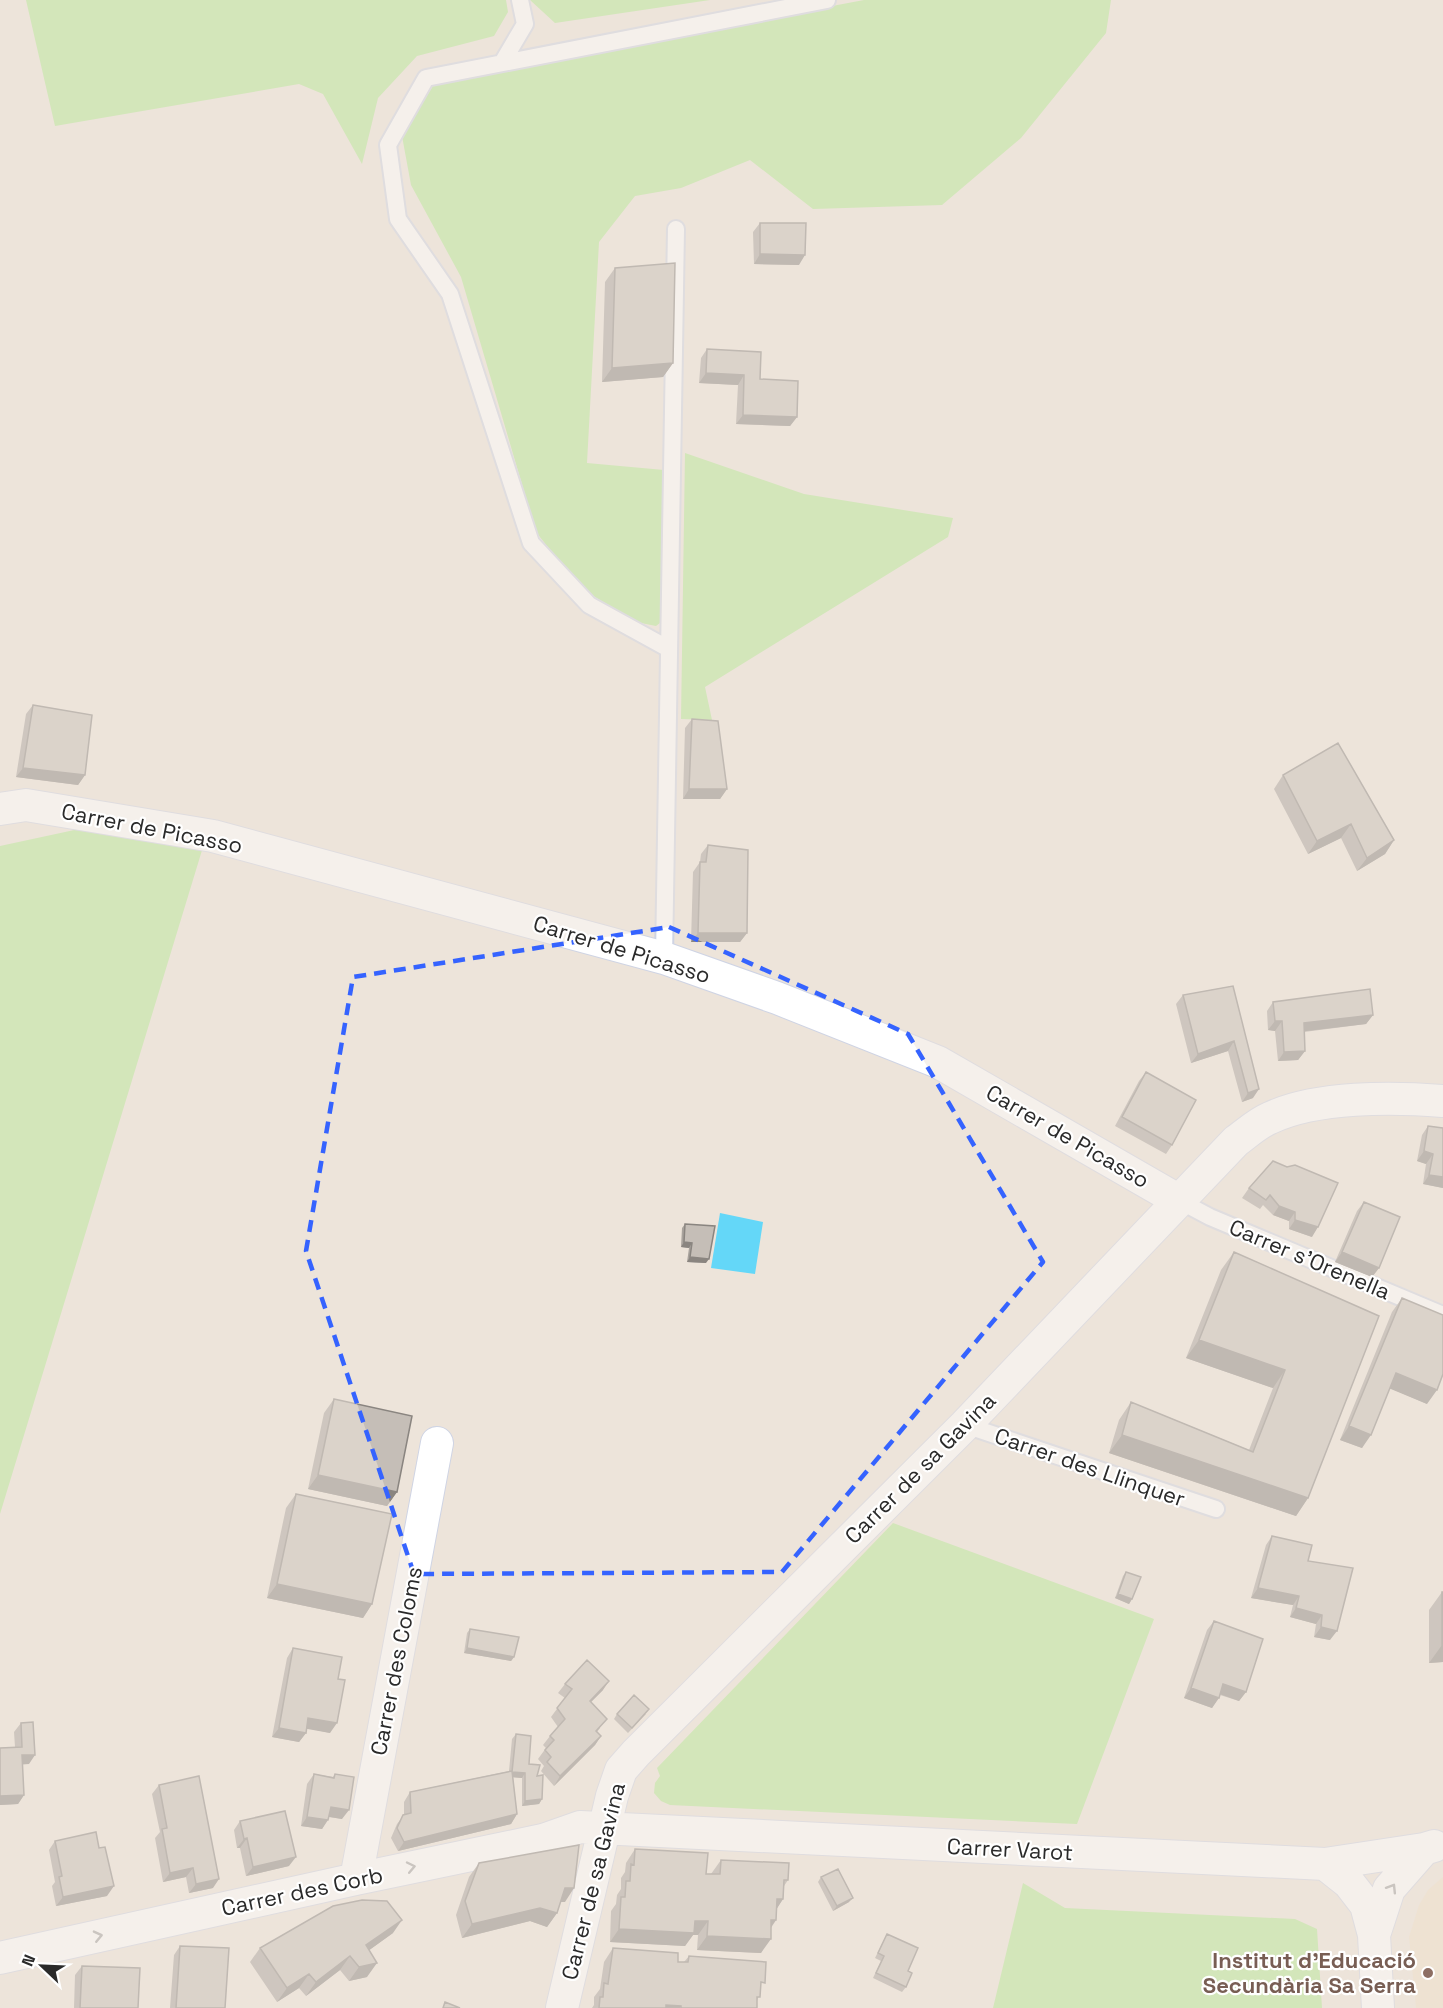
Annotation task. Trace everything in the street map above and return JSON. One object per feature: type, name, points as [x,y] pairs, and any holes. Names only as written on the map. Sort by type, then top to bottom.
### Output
[{"type":"street","name":"Carrer de Picasso","points":[[13,807],[213,836],[664,958],[777,998],[938,1062],[1178,1200]]},
{"type":"street","name":"Carrer de sa Gavina","points":[[562,2008],[612,1796],[621,1770],[636,1753],[965,1425],[1236,1141],[1270,1118],[1301,1107],[1408,1098],[1443,1101]]},
{"type":"street","name":"Carrer des Coloms","points":[[356,1879],[437,1443]]},
{"type":"street","name":"Carrer des Corb","points":[[0,1958],[543,1840],[580,1827],[604,1829]]},
{"type":"street","name":"Carrer Varot","points":[[604,1829],[1325,1864],[1433,1846]]},
{"type":"street","points":[[1374,1935],[1389,1889],[1433,1846]]},
{"type":"street","points":[[1325,1864],[1349,1882],[1366,1905],[1374,1935],[1378,2008]]},
{"type":"lane","points":[[502,63],[525,24],[520,0]]},
{"type":"lane","points":[[669,650],[588,605],[531,543],[450,294],[398,219],[388,145],[426,78],[827,0]]},
{"type":"lane","points":[[664,958],[676,229]]},
{"type":"lane","name":"Carrer s'Orenella","points":[[1178,1200],[1210,1217],[1443,1315]]},
{"type":"lane","name":"Carrer des Llinquer","points":[[965,1425],[1216,1509]]},
{"type":"highlighted area","points":[[669,927],[908,1034],[1043,1262],[782,1572],[414,1574],[306,1251],[353,977]]},
{"type":"shaded area","name":"Institut d'Educació Secundària Sa Serra","points":[[1443,1877],[1443,2008],[1416,2008],[1409,1937],[1419,1905],[1428,1890]]},
{"type":"green space","points":[[26,0],[506,0],[508,12],[494,36],[417,56],[378,98],[362,164],[323,94],[299,84],[55,126]]},
{"type":"green space","points":[[530,0],[710,0],[555,23]]},
{"type":"green space","points":[[864,0],[1111,0],[1106,33],[1021,138],[942,205],[813,209],[750,160],[681,188],[635,196],[599,242],[587,463],[664,470],[665,619],[656,626],[636,622],[580,588],[536,532],[461,277],[411,185],[402,136],[436,81]]},
{"type":"green space","points":[[685,453],[804,494],[953,518],[948,537],[705,687],[712,720],[681,719]]},
{"type":"green space","points":[[79,829],[203,847],[0,1514],[0,846]]},
{"type":"green space","points":[[893,1523],[1154,1619],[1077,1824],[670,1805],[661,1801],[654,1793],[655,1783],[660,1776],[657,1768]]},
{"type":"green space","points":[[1023,1883],[1065,1908],[1295,1919],[1317,1929],[1322,2008],[993,2008]]},
{"type":"water","points":[[720,1213],[763,1222],[755,1274],[711,1268]]},
{"type":"building","points":[[760,223],[806,223],[805,255],[760,254]]},
{"type":"building","points":[[675,263],[673,363],[612,368],[615,268]]},
{"type":"building","points":[[707,349],[761,352],[760,379],[798,381],[797,417],[743,415],[744,375],[706,373]]},
{"type":"building","points":[[33,705],[92,715],[85,775],[23,768]]},
{"type":"building","points":[[692,719],[718,721],[727,789],[689,789]]},
{"type":"building","points":[[1338,743],[1394,840],[1367,858],[1351,824],[1317,841],[1283,775]]},
{"type":"building","points":[[708,845],[748,850],[747,933],[698,933],[700,862],[706,862]]},
{"type":"building","points":[[1233,986],[1259,1089],[1248,1093],[1234,1041],[1198,1054],[1183,995]]},
{"type":"building","points":[[1370,989],[1373,1015],[1304,1023],[1305,1051],[1284,1052],[1282,1021],[1275,1021],[1273,1002]]},
{"type":"building","points":[[1146,1072],[1196,1100],[1172,1145],[1122,1117]]},
{"type":"building","points":[[1428,1126],[1443,1128],[1443,1177],[1429,1175],[1433,1154],[1424,1151]]},
{"type":"building","points":[[1273,1161],[1287,1167],[1295,1165],[1338,1183],[1318,1227],[1295,1220],[1295,1212],[1279,1206],[1270,1195],[1266,1200],[1249,1188]]},
{"type":"building","points":[[1364,1202],[1400,1217],[1379,1268],[1342,1252]]},
{"type":"building","points":[[685,1224],[715,1226],[709,1259],[690,1257],[692,1243],[684,1242]]},
{"type":"building","points":[[1234,1252],[1379,1316],[1308,1498],[1122,1435],[1131,1402],[1253,1452],[1285,1370],[1199,1340]]},
{"type":"building","points":[[1402,1298],[1443,1315],[1443,1374],[1437,1390],[1396,1373],[1371,1435],[1349,1426]]},
{"type":"building","points":[[334,1399],[412,1416],[397,1492],[318,1475]]},
{"type":"building","points":[[296,1494],[392,1514],[372,1604],[277,1584]]},
{"type":"building","points":[[1272,1536],[1312,1545],[1308,1561],[1353,1568],[1337,1631],[1321,1627],[1322,1615],[1296,1608],[1299,1596],[1258,1588]]},
{"type":"building","points":[[1126,1572],[1141,1577],[1132,1599],[1118,1594]]},
{"type":"building","points":[[1443,1592],[1443,1645],[1442,1645]]},
{"type":"building","points":[[1214,1621],[1263,1639],[1246,1692],[1223,1684],[1219,1698],[1191,1688]]},
{"type":"building","points":[[470,1629],[519,1637],[514,1657],[467,1648]]},
{"type":"building","points":[[293,1648],[342,1657],[338,1679],[345,1680],[337,1723],[308,1718],[306,1733],[279,1728]]},
{"type":"building","points":[[587,1660],[609,1681],[590,1701],[607,1719],[596,1731],[601,1736],[560,1776],[547,1762],[551,1757],[545,1750],[554,1740],[550,1736],[565,1719],[557,1708],[572,1689],[565,1684]]},
{"type":"building","points":[[634,1695],[649,1709],[632,1728],[617,1714]]},
{"type":"building","points":[[33,1722],[35,1755],[22,1755],[24,1795],[0,1796],[0,1748],[22,1747],[21,1723]]},
{"type":"building","points":[[516,1734],[531,1736],[529,1764],[540,1765],[537,1776],[543,1775],[542,1799],[525,1801],[525,1773],[512,1772]]},
{"type":"building","points":[[512,1771],[517,1814],[404,1842],[397,1828],[403,1815],[411,1813],[410,1792]]},
{"type":"building","points":[[314,1774],[334,1778],[335,1774],[354,1777],[349,1810],[331,1807],[328,1820],[307,1817]]},
{"type":"building","points":[[199,1776],[219,1879],[196,1884],[193,1868],[170,1873],[162,1829],[167,1828],[159,1785]]},
{"type":"building","points":[[285,1811],[296,1857],[253,1867],[247,1838],[244,1839],[240,1821]]},
{"type":"building","points":[[96,1832],[99,1848],[105,1847],[114,1886],[63,1897],[59,1877],[62,1876],[55,1841]]},
{"type":"building","points":[[579,1845],[574,1888],[565,1888],[557,1913],[540,1908],[472,1924],[465,1901],[479,1863]]},
{"type":"building","points":[[635,1849],[708,1853],[706,1874],[720,1874],[721,1860],[789,1863],[788,1880],[784,1880],[783,1899],[777,1899],[776,1920],[771,1920],[771,1939],[707,1936],[708,1921],[695,1921],[694,1933],[619,1929],[621,1897],[625,1897],[626,1881],[630,1881]]},
{"type":"building","points":[[838,1869],[853,1898],[837,1906],[821,1877]]},
{"type":"building","points":[[362,1900],[387,1901],[402,1920],[366,1945],[377,1963],[359,1967],[350,1956],[316,1982],[309,1974],[287,1988],[260,1948],[333,1906]]},
{"type":"building","points":[[887,1934],[918,1948],[908,1971],[912,1973],[906,1987],[876,1973],[884,1956],[878,1953]]},
{"type":"building","points":[[180,1946],[229,1948],[225,2008],[176,2008]]},
{"type":"building","points":[[613,1948],[678,1953],[678,1962],[688,1962],[689,1956],[766,1962],[765,1983],[761,1982],[757,2008],[681,2008],[681,2006],[666,2005],[666,2008],[599,2008],[604,1983],[608,1984]]},
{"type":"building","points":[[82,1966],[140,1968],[138,2008],[80,2008]]},
{"type":"building","points":[[445,2002],[460,2008],[443,2008]]},
{"type":"place","name":"Institut d'Educació Secundària Sa Serra","points":[[1428,1973]]}]
